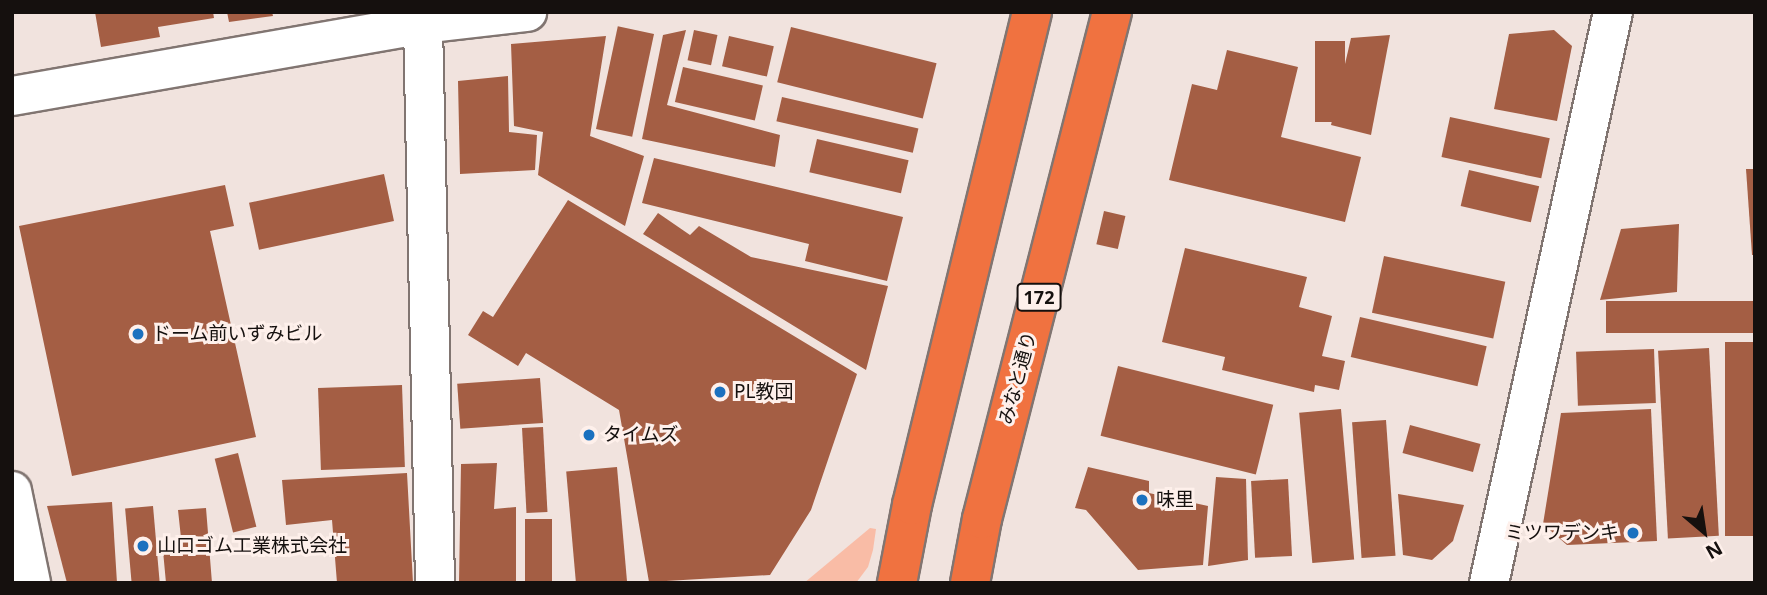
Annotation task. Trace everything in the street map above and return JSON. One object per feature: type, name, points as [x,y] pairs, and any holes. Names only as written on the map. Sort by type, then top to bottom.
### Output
[{"type":"highway","points":[[897,583],[915,491],[1032,12]]},
{"type":"highway","name":"みなと通り","points":[[970,583],[982,519],[1112,12]]},
{"type":"street","points":[[12,96],[425,18],[527,12]]},
{"type":"street","points":[[1489,583],[1613,12]]},
{"type":"street","points":[[425,18],[435,583]]},
{"type":"street","points":[[12,491],[31,583]]},
{"type":"shaded area","points":[[870,528],[876,529],[873,550],[868,567],[856,583],[804,583]]},
{"type":"building","points":[[95,12],[213,12],[214,18],[158,27],[160,37],[101,47]]},
{"type":"building","points":[[227,12],[272,12],[273,16],[229,22]]},
{"type":"building","points":[[618,26],[654,34],[632,137],[596,129]]},
{"type":"building","points":[[791,27],[937,63],[923,119],[777,82]]},
{"type":"building","points":[[686,30],[667,105],[780,135],[775,167],[642,139],[663,35]]},
{"type":"building","points":[[694,30],[717,35],[711,65],[688,60]]},
{"type":"building","points":[[1554,30],[1572,46],[1557,121],[1494,109],[1509,34]]},
{"type":"building","points":[[1390,35],[1371,135],[1331,125],[1351,38]]},
{"type":"building","points":[[606,36],[590,136],[644,156],[625,226],[538,175],[543,132],[514,126],[511,44]]},
{"type":"building","points":[[729,36],[774,46],[767,77],[722,66]]},
{"type":"building","points":[[1315,41],[1345,41],[1345,122],[1315,122]]},
{"type":"building","points":[[1227,50],[1298,67],[1281,137],[1361,157],[1345,222],[1169,180],[1192,84],[1217,90]]},
{"type":"building","points":[[683,67],[763,85],[755,121],[675,102]]},
{"type":"building","points":[[508,76],[509,132],[537,135],[535,170],[460,174],[458,81]]},
{"type":"building","points":[[782,97],[918,128],[913,153],[776,121]]},
{"type":"building","points":[[1450,117],[1550,138],[1541,178],[1441,157]]},
{"type":"building","points":[[817,139],[909,160],[901,193],[809,172]]},
{"type":"building","points":[[654,158],[903,217],[887,281],[805,261],[809,244],[642,203]]},
{"type":"building","points":[[1746,169],[1755,169],[1755,255],[1752,255]]},
{"type":"building","points":[[1469,170],[1539,186],[1531,222],[1461,206]]},
{"type":"building","points":[[384,174],[394,221],[259,250],[249,203]]},
{"type":"building","name":"ドーム前いずみビル","points":[[225,185],[234,226],[210,231],[256,437],[72,476],[19,226]]},
{"type":"building","name":"PL教団","points":[[568,200],[857,374],[811,510],[770,575],[649,582],[619,410],[526,353],[518,366],[468,335],[483,311],[493,317]]},
{"type":"building","points":[[1104,211],[1125,216],[1118,249],[1096,244]]},
{"type":"building","points":[[658,213],[690,235],[699,226],[751,257],[888,286],[866,370],[643,234]]},
{"type":"building","points":[[1679,224],[1677,292],[1600,300],[1621,229]]},
{"type":"building","points":[[1185,248],[1307,277],[1299,307],[1332,316],[1322,356],[1345,361],[1339,390],[1315,385],[1314,392],[1222,370],[1225,357],[1162,342]]},
{"type":"building","points":[[1384,256],[1505,282],[1493,339],[1372,313]]},
{"type":"building","points":[[1606,301],[1755,301],[1755,333],[1606,333]]},
{"type":"building","points":[[1360,317],[1487,346],[1477,386],[1351,357]]},
{"type":"building","points":[[1725,342],[1755,342],[1755,536],[1725,536]]},
{"type":"building","points":[[1709,348],[1719,536],[1668,538],[1658,351]]},
{"type":"building","points":[[1654,349],[1656,403],[1578,406],[1576,352]]},
{"type":"building","points":[[1118,366],[1273,405],[1256,475],[1101,436]]},
{"type":"building","points":[[540,378],[543,423],[460,429],[457,384]]},
{"type":"building","points":[[402,385],[405,467],[321,470],[318,388]]},
{"type":"building","points":[[1341,409],[1354,559],[1312,563],[1299,413]]},
{"type":"building","points":[[1651,409],[1657,541],[1567,545],[1543,524],[1561,413]]},
{"type":"building","points":[[1386,420],[1395,556],[1362,558],[1352,422]]},
{"type":"building","points":[[1410,425],[1481,444],[1473,472],[1402,453]]},
{"type":"building","points":[[543,427],[547,512],[526,513],[522,428]]},
{"type":"building","points":[[238,453],[256,527],[233,533],[215,459]]},
{"type":"building","points":[[497,463],[494,509],[516,507],[516,583],[459,583],[461,464]]},
{"type":"building","points":[[617,467],[627,583],[576,583],[566,471]]},
{"type":"building","points":[[1088,467],[1149,481],[1149,493],[1208,506],[1203,565],[1138,570],[1086,510],[1075,508]]},
{"type":"building","points":[[407,473],[413,583],[337,583],[332,520],[286,525],[282,480]]},
{"type":"building","points":[[1216,477],[1246,479],[1248,560],[1208,566]]},
{"type":"building","points":[[1288,479],[1292,556],[1255,558],[1251,481]]},
{"type":"building","points":[[1398,494],[1464,505],[1453,541],[1432,560],[1403,555]]},
{"type":"building","points":[[112,502],[117,583],[67,583],[47,506]]},
{"type":"building","name":"山口ゴム工業株式会社","points":[[153,506],[160,583],[132,583],[125,508]]},
{"type":"building","points":[[206,508],[212,583],[166,583],[162,540],[181,538],[178,510]]},
{"type":"building","points":[[525,519],[552,519],[552,583],[525,583]]},
{"type":"place","name":"ドーム前いずみビル","points":[[138,334]]},
{"type":"place","name":"PL教団","points":[[720,392]]},
{"type":"place","name":"タイムズ","points":[[589,435]]},
{"type":"place","name":"味里","points":[[1142,500]]},
{"type":"place","name":"ミツワデンキ","points":[[1633,533]]},
{"type":"place","name":"山口ゴム工業株式会社","points":[[143,546]]}]
